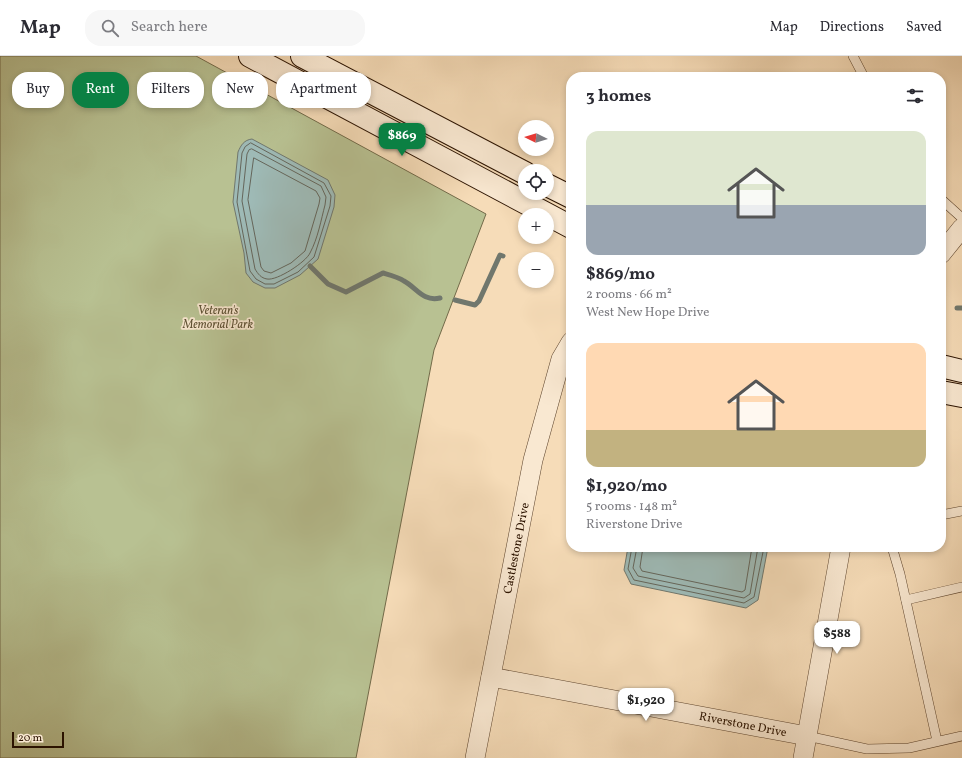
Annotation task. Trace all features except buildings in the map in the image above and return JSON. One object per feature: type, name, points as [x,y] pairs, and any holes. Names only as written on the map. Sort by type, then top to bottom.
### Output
[{"type":"main road","points":[[250,56],[566,224]]},
{"type":"main road","points":[[302,56],[518,169]]},
{"type":"main road","points":[[554,188],[566,194]]},
{"type":"main road","points":[[946,367],[962,371]]},
{"type":"main road","points":[[946,393],[962,396]]},
{"type":"street","points":[[946,248],[962,228]]},
{"type":"street","name":"Castlestone Drive","points":[[475,758],[534,460],[561,359],[566,350]]},
{"type":"street","points":[[803,758],[839,552]]},
{"type":"street","name":"Riverstone Drive","points":[[491,676],[807,736]]},
{"type":"lane","points":[[853,56],[861,72]]},
{"type":"lane","points":[[946,204],[962,218]]},
{"type":"lane","points":[[946,514],[962,511]]},
{"type":"lane","points":[[893,552],[906,600],[937,741]]},
{"type":"lane","points":[[906,600],[962,587]]},
{"type":"lane","points":[[807,736],[867,749],[909,748],[962,736]]},
{"type":"green space","name":"Veteran's Memorial Park","points":[[0,56],[196,56],[225,72],[212,72],[212,108],[268,108],[268,95],[276,100],[276,108],[291,108],[486,214],[434,350],[356,758],[0,758]]},
{"type":"water","points":[[252,139],[328,180],[335,195],[334,207],[318,259],[300,275],[275,288],[265,288],[253,282],[246,273],[244,253],[233,202],[238,152],[243,143]]},
{"type":"water","points":[[627,552],[767,552],[758,600],[746,608],[631,584],[624,570]]},
{"type":"waterway","points":[[455,300],[475,305],[479,301],[500,255],[503,256]]},
{"type":"waterway","points":[[310,266],[328,284],[346,292],[383,273],[402,280],[420,294],[429,298],[440,298]]},
{"type":"waterway","points":[[957,308],[962,308]]}]
